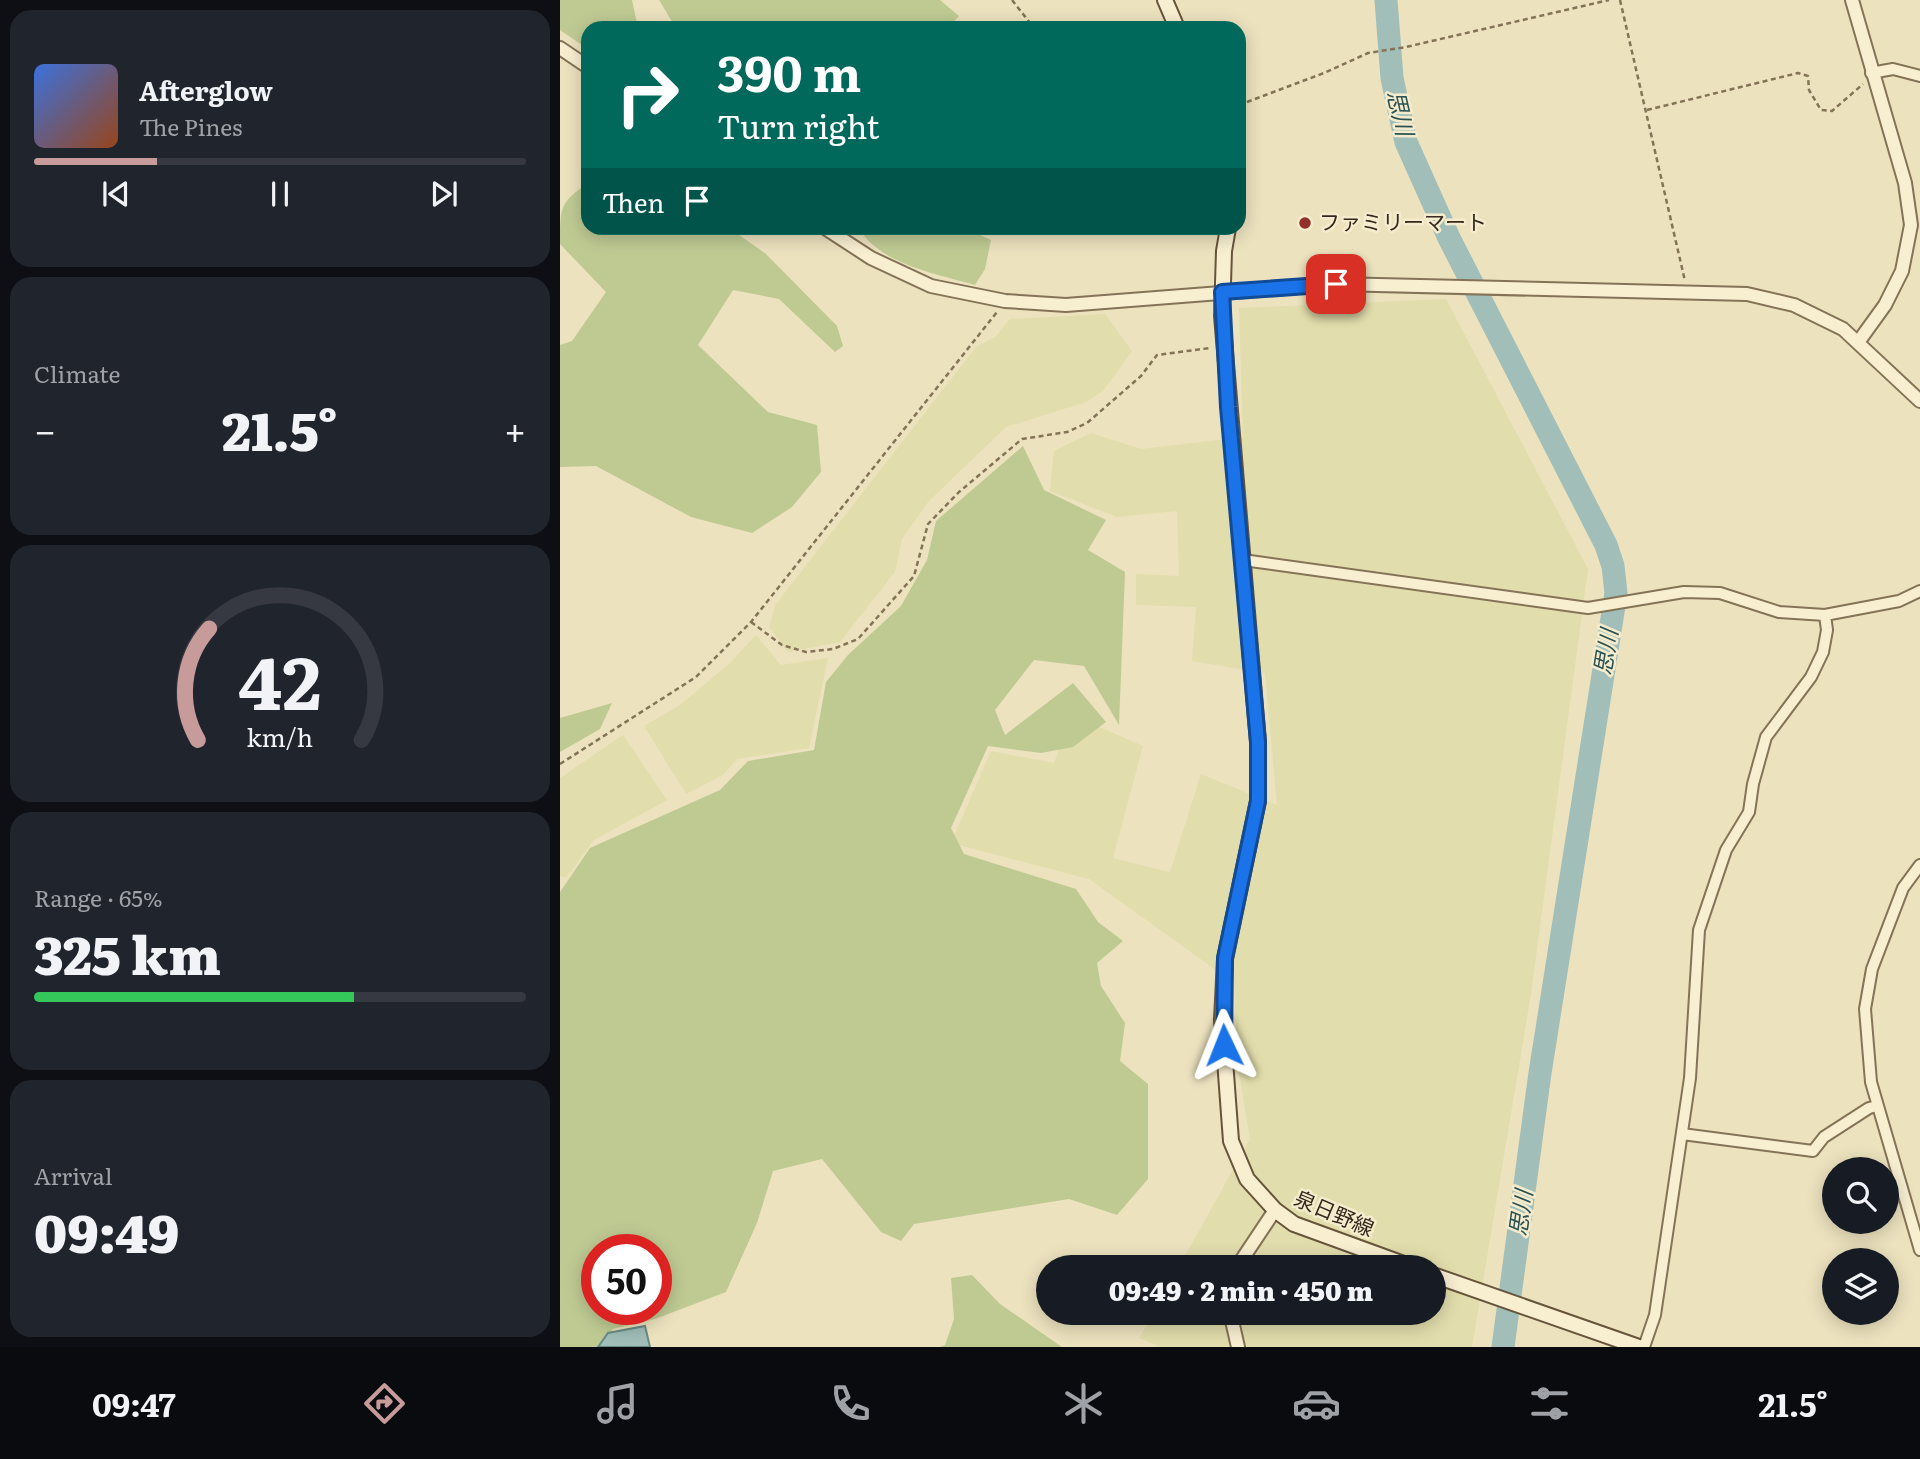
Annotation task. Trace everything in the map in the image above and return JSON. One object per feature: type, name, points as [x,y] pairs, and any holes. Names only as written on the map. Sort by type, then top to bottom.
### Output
[{"type":"main road","points":[[1165,0],[1174,21]]},
{"type":"main road","name":"泉日野線","points":[[1227,235],[1222,292],[1225,346],[1258,742],[1258,801],[1225,958],[1222,1020],[1231,1141],[1247,1179],[1275,1210],[1294,1224],[1379,1255]]},
{"type":"main road","points":[[1446,1280],[1642,1347]]},
{"type":"street","points":[[1852,0],[1905,183],[1911,225],[1902,271],[1885,305],[1859,341]]},
{"type":"street","points":[[560,48],[581,62]]},
{"type":"street","points":[[1871,73],[1894,69],[1920,76]]},
{"type":"street","points":[[836,235],[871,258],[931,286],[1005,301],[1066,304],[1336,284],[1747,294],[1794,305],[1823,317],[1859,341],[1920,401]]},
{"type":"street","points":[[1243,559],[1600,608],[1684,592],[1720,593],[1779,612],[1825,615],[1899,601],[1920,591]]},
{"type":"street","points":[[1642,1347],[1656,1315],[1682,1134],[1695,1035],[1699,930],[1726,850],[1749,812],[1753,784],[1766,737],[1811,677],[1823,652],[1827,631],[1825,615]]},
{"type":"street","points":[[1920,864],[1903,888],[1869,982],[1865,1009],[1871,1082],[1920,1250]]},
{"type":"street","points":[[1682,1134],[1813,1151],[1824,1137],[1869,1108],[1877,1106]]},
{"type":"street","points":[[1245,1255],[1275,1210]]},
{"type":"street","points":[[1233,1325],[1238,1347]]},
{"type":"path","points":[[1012,0],[1028,21]]},
{"type":"path","points":[[1246,102],[1324,74],[1368,52],[1406,47],[1609,0]]},
{"type":"path","points":[[1620,0],[1687,291]]},
{"type":"path","points":[[1646,111],[1798,73],[1808,76],[1808,90],[1821,110],[1832,111],[1860,88],[1871,73]]},
{"type":"path","points":[[560,764],[696,677],[751,622],[1005,301]]},
{"type":"path","points":[[751,622],[782,645],[806,652],[833,649],[859,639],[914,576],[928,524],[959,492],[1022,439],[1067,432],[1087,423],[1141,376],[1157,355],[1225,346]]},
{"type":"shaded area","points":[[1446,299],[1588,569],[1531,994],[1472,1347],[1161,1347],[1139,1338],[1147,1325],[1446,1325],[1446,1255],[1186,1255],[1250,1139],[1238,1067],[1234,983],[1089,879],[951,843],[991,751],[1054,763],[1072,715],[1143,746],[1113,858],[1170,872],[1201,774],[1277,805],[1265,673],[1192,661],[1196,607],[1136,605],[1136,574],[1179,576],[1177,511],[1117,517],[1050,491],[1054,451],[1091,433],[1141,449],[1243,437],[1239,308]]},
{"type":"shaded area","points":[[1105,314],[1132,351],[1103,391],[1086,402],[1006,427],[928,502],[902,539],[895,572],[840,642],[788,652],[769,627],[776,604],[976,347],[995,337],[1010,319]]},
{"type":"shaded area","points":[[756,635],[781,665],[828,658],[809,748],[737,759],[723,775],[686,794],[644,726],[680,705],[730,663]]},
{"type":"shaded area","points":[[623,735],[667,800],[594,840],[566,878],[560,876],[560,778]]},
{"type":"green space","points":[[560,0],[632,0],[636,21],[581,21],[581,44],[560,30]]},
{"type":"green space","points":[[659,0],[940,0],[959,16],[954,21],[672,21]]},
{"type":"green space","points":[[581,189],[581,235],[739,235],[766,254],[837,326],[843,346],[835,352],[779,299],[733,290],[698,345],[768,412],[817,425],[821,472],[792,507],[752,533],[691,517],[596,466],[560,467],[560,345],[572,341],[606,292],[560,244],[561,213],[572,196]]},
{"type":"green space","points":[[864,235],[980,235],[991,240],[985,269],[975,285],[910,266],[880,251]]},
{"type":"green space","points":[[1023,446],[1044,490],[1106,520],[1088,550],[1125,572],[1119,725],[1084,666],[1034,660],[995,710],[1005,735],[1073,683],[1106,722],[1073,747],[1041,753],[988,746],[951,828],[964,854],[1076,889],[1098,922],[1123,941],[1097,963],[1101,986],[1125,1023],[1120,1061],[1148,1084],[1148,1179],[1117,1215],[1069,1199],[914,1224],[901,1241],[881,1232],[822,1159],[773,1171],[757,1223],[726,1292],[672,1313],[672,1234],[581,1234],[581,1325],[630,1325],[613,1329],[604,1347],[560,1347],[560,892],[590,848],[720,790],[748,761],[814,750],[826,682],[848,655],[901,606],[927,560],[936,521]]},
{"type":"green space","points":[[612,703],[600,729],[560,752],[560,718]]},
{"type":"green space","points":[[972,1275],[1000,1304],[1062,1347],[940,1347],[945,1345],[954,1319],[951,1278]]},
{"type":"water","points":[[645,1326],[650,1347],[598,1347],[608,1333]]},
{"type":"waterway","name":"思川","points":[[1386,0],[1392,78],[1406,142],[1449,238],[1606,545],[1613,566],[1616,593],[1540,1073],[1503,1347]]},
{"type":"place","name":"ファミリーマート","points":[[1305,223]]},
{"type":"route","points":[[1224,1045],[1222,1020],[1225,958],[1258,801],[1258,742],[1228,407],[1222,292],[1336,284]]}]
